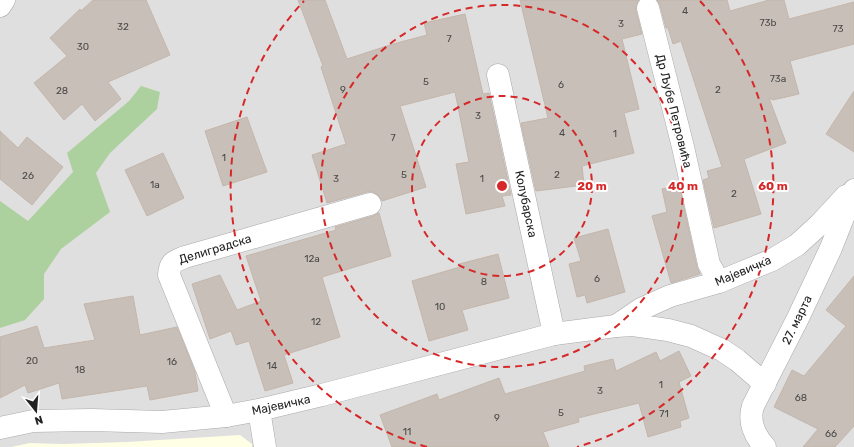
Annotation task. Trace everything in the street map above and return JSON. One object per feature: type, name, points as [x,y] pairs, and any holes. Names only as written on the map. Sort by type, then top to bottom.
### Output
[{"type":"street","points":[[0,6],[4,0]]},
{"type":"street","name":"Др Љубе Петровића","points":[[648,8],[683,148],[709,264],[719,282]]},
{"type":"street","name":"Колубарска","points":[[498,75],[554,334]]},
{"type":"street","name":"Мајевичка","points":[[616,326],[641,309],[670,296],[719,282],[772,260],[796,245],[820,224],[854,189]]},
{"type":"street","name":"27. марта","points":[[765,447],[756,438],[751,423],[750,413],[798,318],[831,248],[854,189]]},
{"type":"street","name":"Делиградска","points":[[226,416],[169,275],[169,267],[172,263],[192,255],[370,204]]},
{"type":"street","name":"Мајевичка","points":[[0,428],[33,421],[92,420],[162,422],[226,416],[322,396],[554,334],[633,325],[668,330],[691,336],[722,350],[737,360],[765,384]]},
{"type":"street","points":[[259,410],[265,447]]},
{"type":"shaded area","points":[[0,0],[854,0],[854,447],[0,447]]},
{"type":"shaded area","points":[[240,435],[252,444],[252,447],[11,447],[30,443],[62,444],[127,442]]},
{"type":"green space","points":[[141,86],[160,92],[157,109],[110,153],[96,173],[110,212],[61,249],[44,274],[44,299],[25,320],[0,328],[0,201],[28,221],[73,172],[67,153],[129,101]]},
{"type":"building","points":[[93,0],[146,0],[170,55],[108,82],[121,99],[95,121],[82,104],[64,120],[34,83],[67,56],[50,38],[80,9],[81,11]]},
{"type":"building","points":[[298,0],[325,0],[347,59],[427,35],[424,23],[465,14],[483,94],[489,93],[511,195],[502,196],[505,206],[466,214],[456,164],[469,162],[455,92],[400,106],[426,187],[382,201],[378,195],[373,192],[367,192],[327,203],[312,155],[346,144],[321,67],[323,66]]},
{"type":"building","points":[[520,0],[639,0],[636,5],[636,11],[642,34],[622,39],[639,109],[624,113],[634,153],[582,166],[584,185],[536,191],[521,123],[548,118]]},
{"type":"building","points":[[657,0],[727,0],[730,11],[769,0],[784,0],[789,19],[854,2],[854,44],[790,61],[799,94],[773,100],[769,98],[786,143],[744,159],[761,214],[714,228],[703,180],[709,178],[707,171],[722,167],[681,41],[673,44]]},
{"type":"building","points":[[854,91],[854,152],[826,134]]},
{"type":"building","points":[[247,117],[267,172],[223,186],[205,131]]},
{"type":"building","points":[[0,131],[18,148],[27,137],[63,167],[32,205],[0,179]]},
{"type":"building","points":[[163,153],[184,198],[147,216],[125,170]]},
{"type":"building","points":[[679,185],[697,267],[700,274],[671,283],[652,216],[667,212],[662,189]]},
{"type":"building","points":[[379,213],[391,256],[322,277],[340,337],[284,355],[293,383],[265,391],[249,341],[236,345],[231,331],[210,339],[192,284],[220,275],[237,310],[261,301],[246,256],[336,230],[335,227]]},
{"type":"building","points":[[608,229],[625,292],[587,303],[585,295],[577,297],[569,264],[581,261],[574,238]]},
{"type":"building","points":[[498,254],[509,298],[462,310],[468,330],[429,341],[412,281],[460,267],[459,264]]},
{"type":"building","points":[[854,276],[854,426],[835,447],[803,447],[818,429],[774,407],[792,370],[804,376],[846,326],[826,310]]},
{"type":"building","points":[[133,296],[140,335],[177,327],[195,372],[198,391],[150,400],[147,386],[62,399],[59,383],[28,393],[25,385],[0,398],[0,337],[37,326],[44,348],[95,340],[84,304]]},
{"type":"building","points":[[679,351],[691,376],[679,382],[689,418],[680,421],[681,427],[648,437],[639,403],[578,418],[579,422],[543,432],[549,447],[392,447],[380,415],[437,394],[439,400],[499,378],[505,394],[585,371],[584,366],[613,359],[616,371],[656,352],[660,361]]}]
